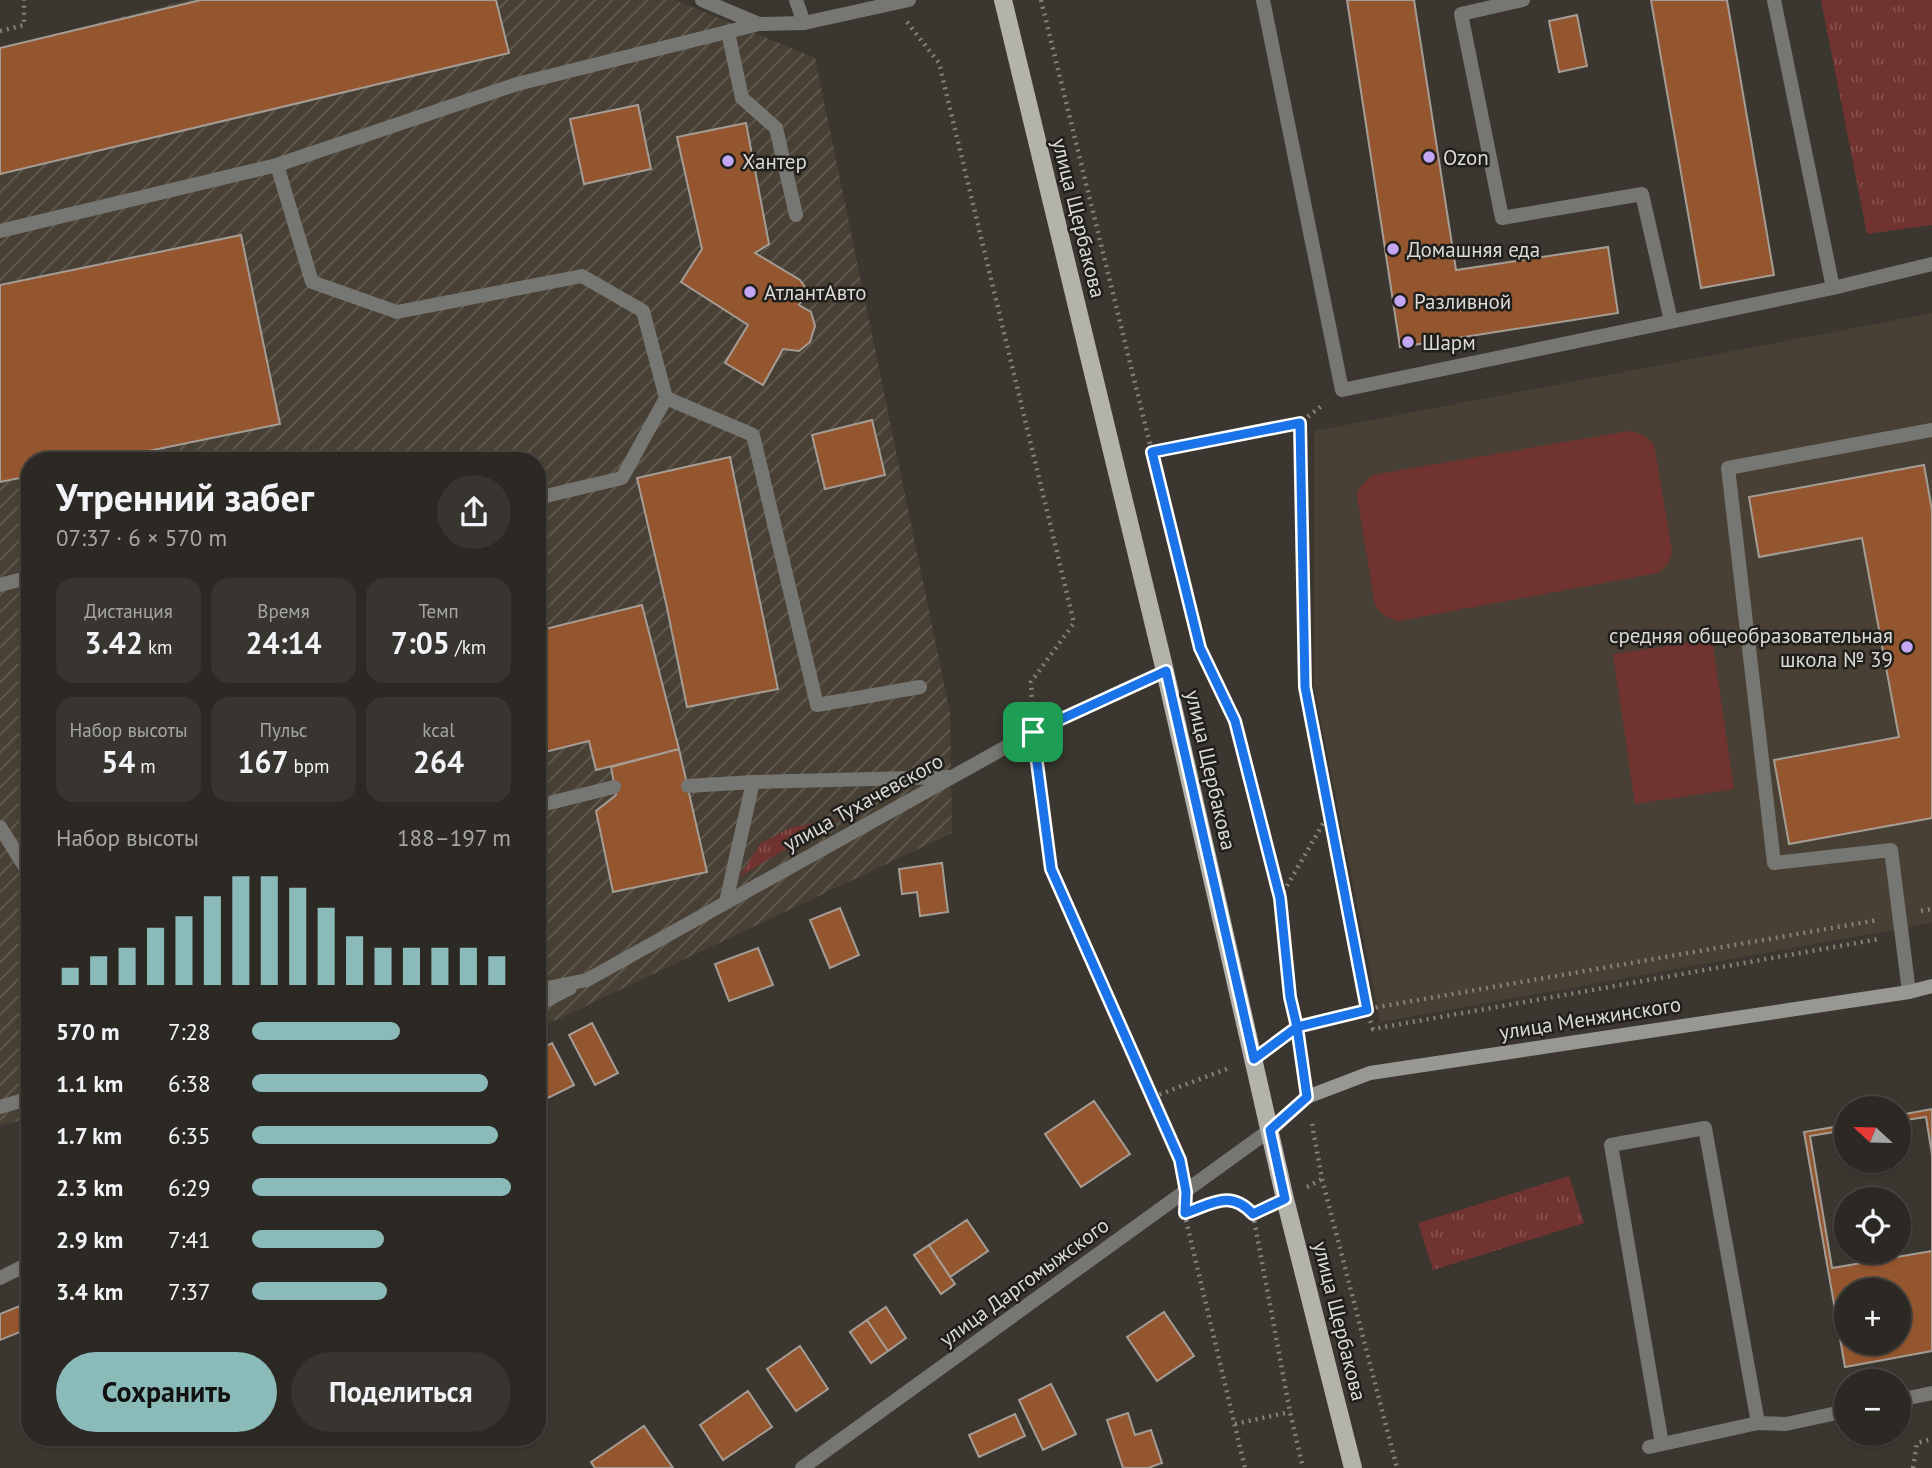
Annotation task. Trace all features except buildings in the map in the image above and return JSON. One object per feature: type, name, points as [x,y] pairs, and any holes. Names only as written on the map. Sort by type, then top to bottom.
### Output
[{"type":"main road","name":"улица Щербакова","points":[[1003,0],[1166,671],[1285,1199],[1353,1468]]},
{"type":"street","points":[[702,0],[759,24]]},
{"type":"street","points":[[796,0],[804,23]]},
{"type":"street","points":[[0,231],[277,165],[517,84],[759,24],[804,23],[909,0]]},
{"type":"street","points":[[1263,0],[1342,390],[1833,288],[1932,264]]},
{"type":"street","points":[[1523,0],[1461,14],[1502,218],[1642,194],[1671,321]]},
{"type":"street","points":[[1774,0],[1833,288]]},
{"type":"street","points":[[728,32],[742,98],[776,128],[796,215]]},
{"type":"street","points":[[277,165],[312,282],[397,312],[582,276],[643,311],[666,398],[622,478],[546,496]]},
{"type":"street","points":[[666,398],[753,435],[817,705],[920,687]]},
{"type":"street","points":[[1909,992],[1891,850],[1774,863],[1728,468],[1932,430]]},
{"type":"street","points":[[0,585],[21,579]]},
{"type":"street","name":"улица Тухачевского","points":[[546,1000],[1033,732],[1166,671]]},
{"type":"street","points":[[688,786],[950,778]]},
{"type":"street","points":[[726,902],[753,782]]},
{"type":"street","points":[[546,804],[614,787]]},
{"type":"street","points":[[0,827],[21,861]]},
{"type":"street","name":"улица Тухачевского","points":[[546,988],[587,980]]},
{"type":"street","name":"улица Менжинского","points":[[1270,1130],[1307,1097],[1370,1073],[1909,992],[1932,986]]},
{"type":"street","points":[[0,1107],[21,1101]]},
{"type":"street","points":[[1758,1423],[1706,1128],[1611,1145],[1655,1445],[1758,1423],[1786,1424],[1834,1414]]},
{"type":"street","name":"улица Даргомыжского","points":[[802,1468],[1270,1130]]},
{"type":"street","points":[[0,1278],[21,1268]]},
{"type":"street","points":[[1911,1397],[1932,1393]]},
{"type":"path","points":[[0,31],[24,25],[24,0]]},
{"type":"path","points":[[1041,0],[1200,648],[1235,721],[1280,898],[1290,997],[1322,1179],[1397,1468]]},
{"type":"path","points":[[893,5],[939,62],[1073,623],[1031,682],[1033,732],[1051,869],[1180,1160],[1186,1192],[1185,1213],[1245,1468]]},
{"type":"path","points":[[1152,452],[1300,423],[1342,390]]},
{"type":"path","points":[[1300,423],[1305,687],[1328,814],[1373,1029],[1902,935]]},
{"type":"path","points":[[1280,898],[1328,814]]},
{"type":"path","points":[[1152,1097],[1254,1059],[1297,1027],[1367,1010],[1932,909]]},
{"type":"path","points":[[1253,1214],[1322,1179]]},
{"type":"path","points":[[1210,1204],[1232,1199],[1243,1203],[1253,1214],[1303,1468]]},
{"type":"path","points":[[1235,1423],[1290,1412]]},
{"type":"path","points":[[1913,1468],[1917,1443],[1932,1439]]},
{"type":"shaded area","points":[[186,0],[675,0],[815,58],[950,713],[952,833],[556,1020],[546,1022],[546,452],[21,452],[21,1121],[0,1125],[0,48]]},
{"type":"shaded area","points":[[1932,313],[1932,923],[1380,1022],[1314,686],[1314,431]]},
{"type":"green space","points":[[1821,0],[1932,0],[1932,225],[1867,234]]},
{"type":"green space","points":[[1630,431],[1646,437],[1654,445],[1672,550],[1668,563],[1658,573],[1398,621],[1385,615],[1375,605],[1357,496],[1359,488],[1372,475]]},
{"type":"green space","points":[[1712,639],[1734,789],[1635,804],[1613,654]]},
{"type":"green space","points":[[837,818],[739,877],[761,843],[790,828]]},
{"type":"green space","points":[[1569,1176],[1584,1223],[1433,1270],[1418,1223]]},
{"type":"place","name":"Ozon","points":[[1429,157]]},
{"type":"place","name":"Хантер","points":[[728,161]]},
{"type":"place","name":"Домашняя еда","points":[[1393,249]]},
{"type":"place","name":"АтлантАвто","points":[[750,292]]},
{"type":"place","name":"Разливной","points":[[1400,301]]},
{"type":"place","name":"Шарм","points":[[1408,342]]},
{"type":"place","name":"средняя общеобразовательная школа № 39","points":[[1907,647]]},
{"type":"route","points":[[1033,732],[1051,869],[1180,1160],[1186,1192],[1185,1213],[1232,1199],[1243,1203],[1253,1214],[1285,1199],[1270,1130],[1307,1097],[1297,1027],[1367,1010],[1305,687],[1300,423],[1152,452],[1200,648],[1235,721],[1280,898],[1290,997],[1297,1027],[1254,1059],[1166,671],[1033,732]]}]
